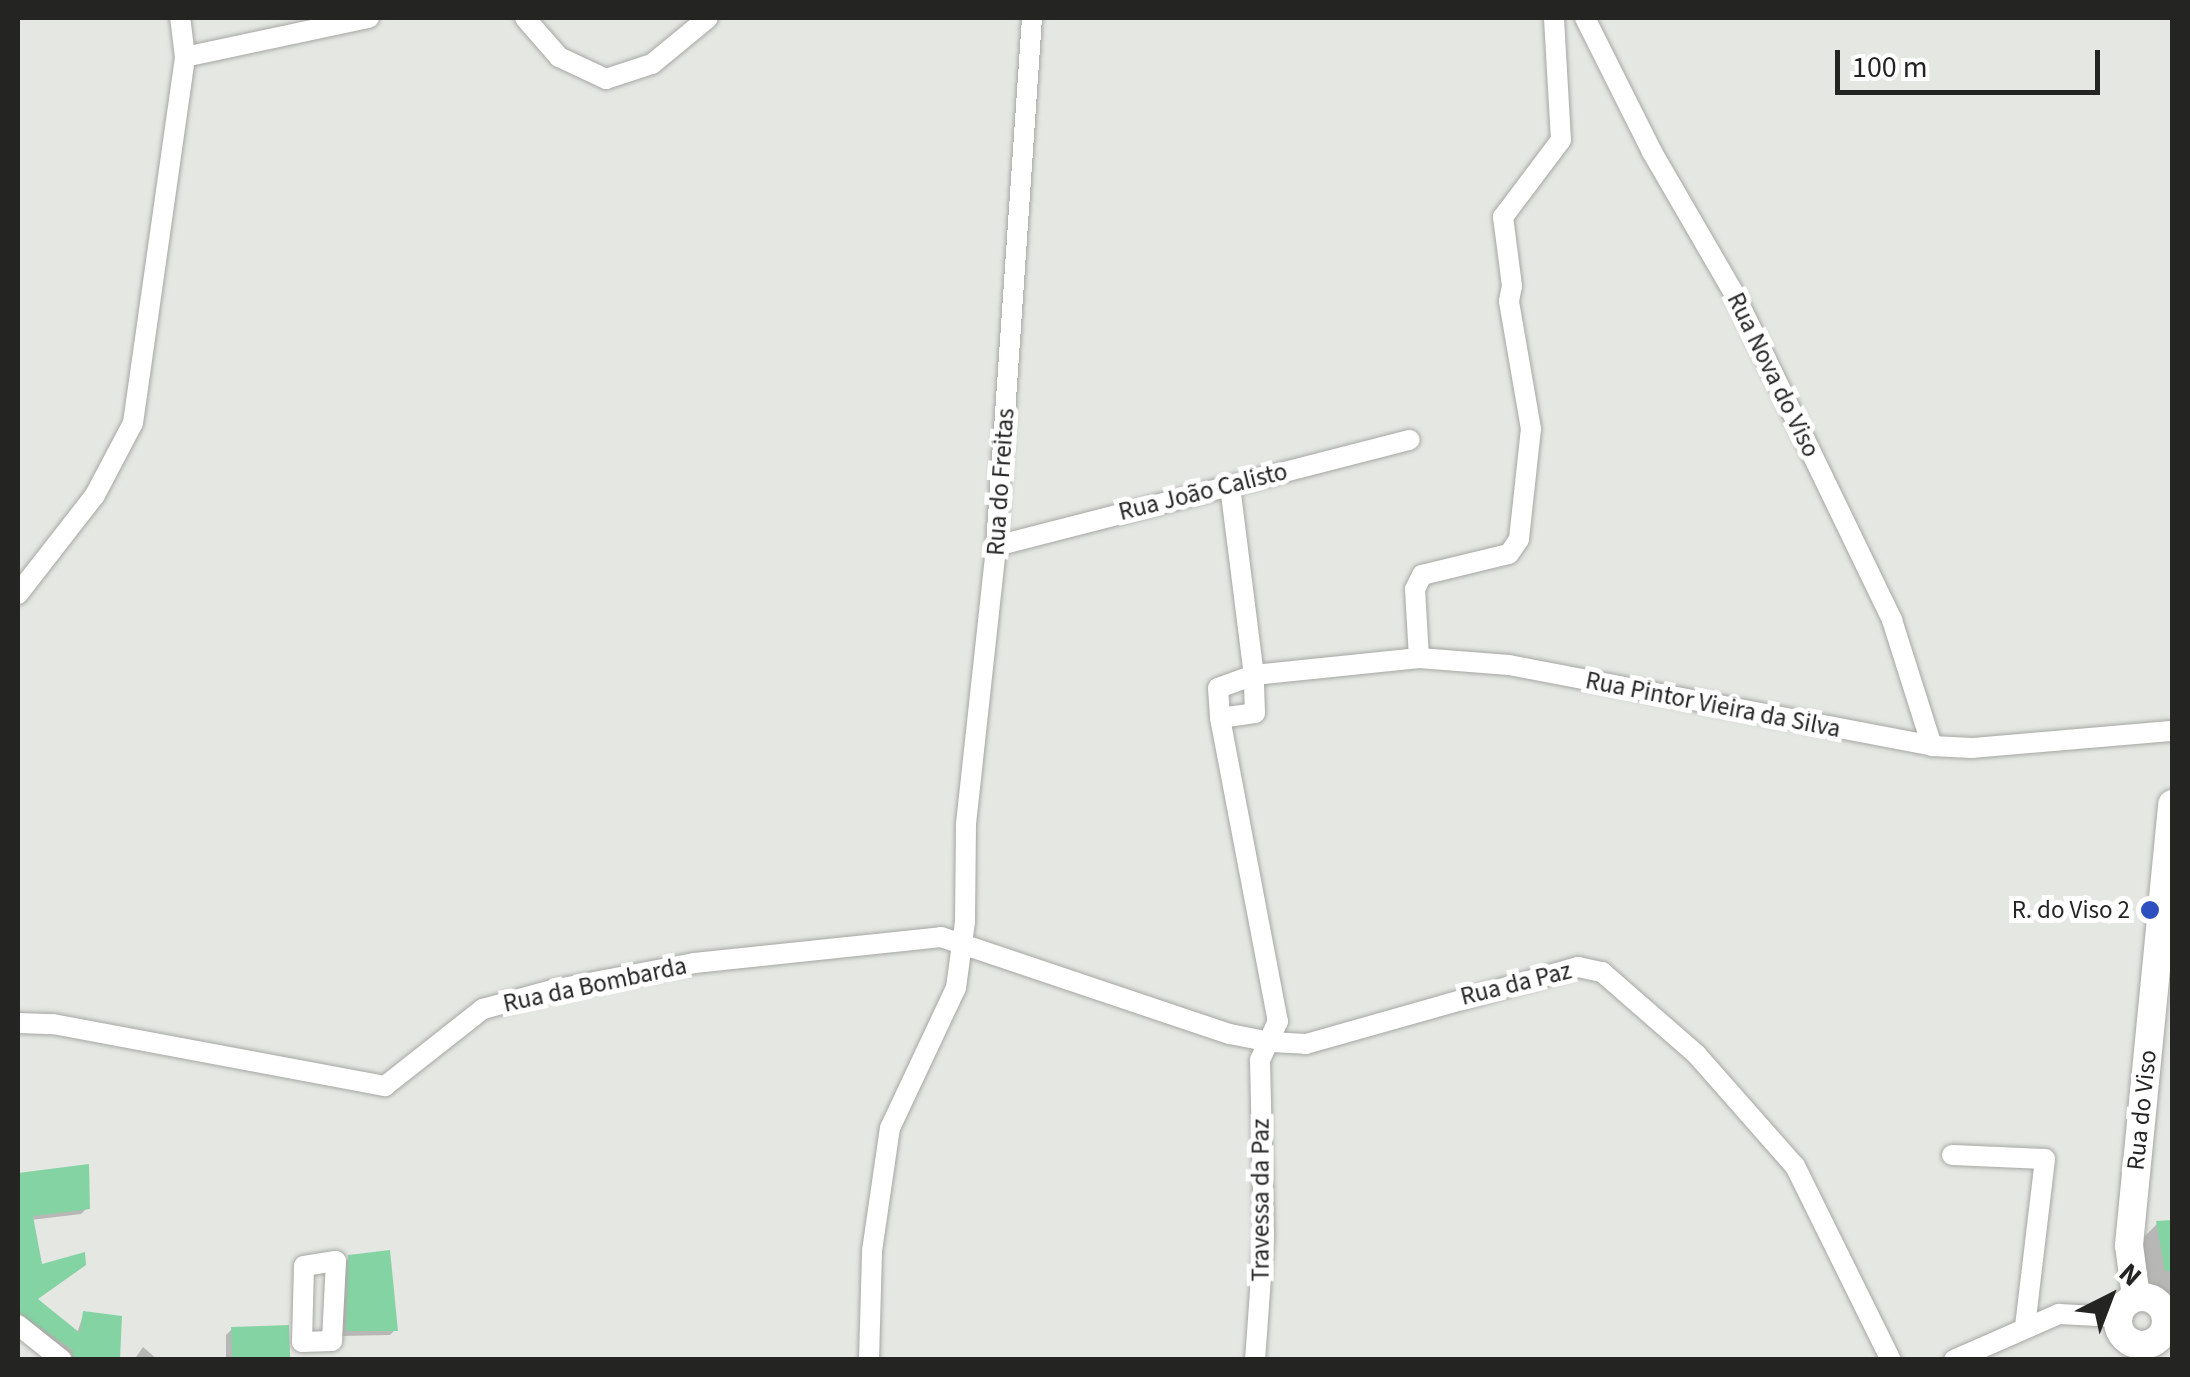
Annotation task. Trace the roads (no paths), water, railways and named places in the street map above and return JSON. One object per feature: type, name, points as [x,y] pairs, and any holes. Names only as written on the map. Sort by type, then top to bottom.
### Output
[{"type":"main road","name":"Rua do Viso","points":[[2127,1307],[2129,1244],[2164,975],[2172,804]]},
{"type":"main road","points":[[2158,1303],[2169,1325],[2152,1343],[2135,1352],[2124,1338],[2127,1307],[2158,1303]]},
{"type":"street","points":[[18,594],[95,496],[133,423],[185,58],[180,18]]},
{"type":"street","points":[[185,58],[369,18]]},
{"type":"street","points":[[525,18],[559,57],[606,79],[652,64],[708,18]]},
{"type":"street","name":"Rua do Freitas","points":[[868,1360],[872,1251],[890,1128],[956,988],[966,824],[996,546],[1032,18]]},
{"type":"street","points":[[1419,658],[1415,588],[1422,574],[1509,554],[1519,540],[1531,429],[1509,301],[1512,286],[1503,217],[1561,140],[1554,18]]},
{"type":"street","name":"Rua Nova do Viso","points":[[1585,18],[1652,152],[1736,297],[1892,620],[1932,746]]},
{"type":"street","name":"Rua João Calisto","points":[[996,546],[1410,440]]},
{"type":"street","points":[[1230,486],[1254,675],[1255,713],[1220,718],[1218,688],[1254,675]]},
{"type":"street","name":"Rua Pintor Vieira da Silva","points":[[1254,675],[1419,658],[1527,668],[1932,746],[1972,748],[2172,731]]},
{"type":"street","name":"Travessa da Paz","points":[[1220,718],[1278,1021],[1260,1060],[1264,1235],[1255,1360]]},
{"type":"street","name":"Rua da Bombarda","points":[[18,1023],[53,1024],[385,1086],[483,1009],[552,990],[694,963],[941,936],[961,945]]},
{"type":"street","name":"Rua da Paz","points":[[961,945],[1230,1034],[1306,1044],[1578,966],[1602,972],[1697,1054],[1794,1166],[1891,1360]]},
{"type":"street","points":[[1952,1155],[2045,1159],[2024,1328]]},
{"type":"street","points":[[1954,1360],[2059,1314],[2127,1307]]},
{"type":"street","points":[[18,1325],[62,1360]]},
{"type":"place","name":"R. do Viso 2","points":[[2150,910]]}]
